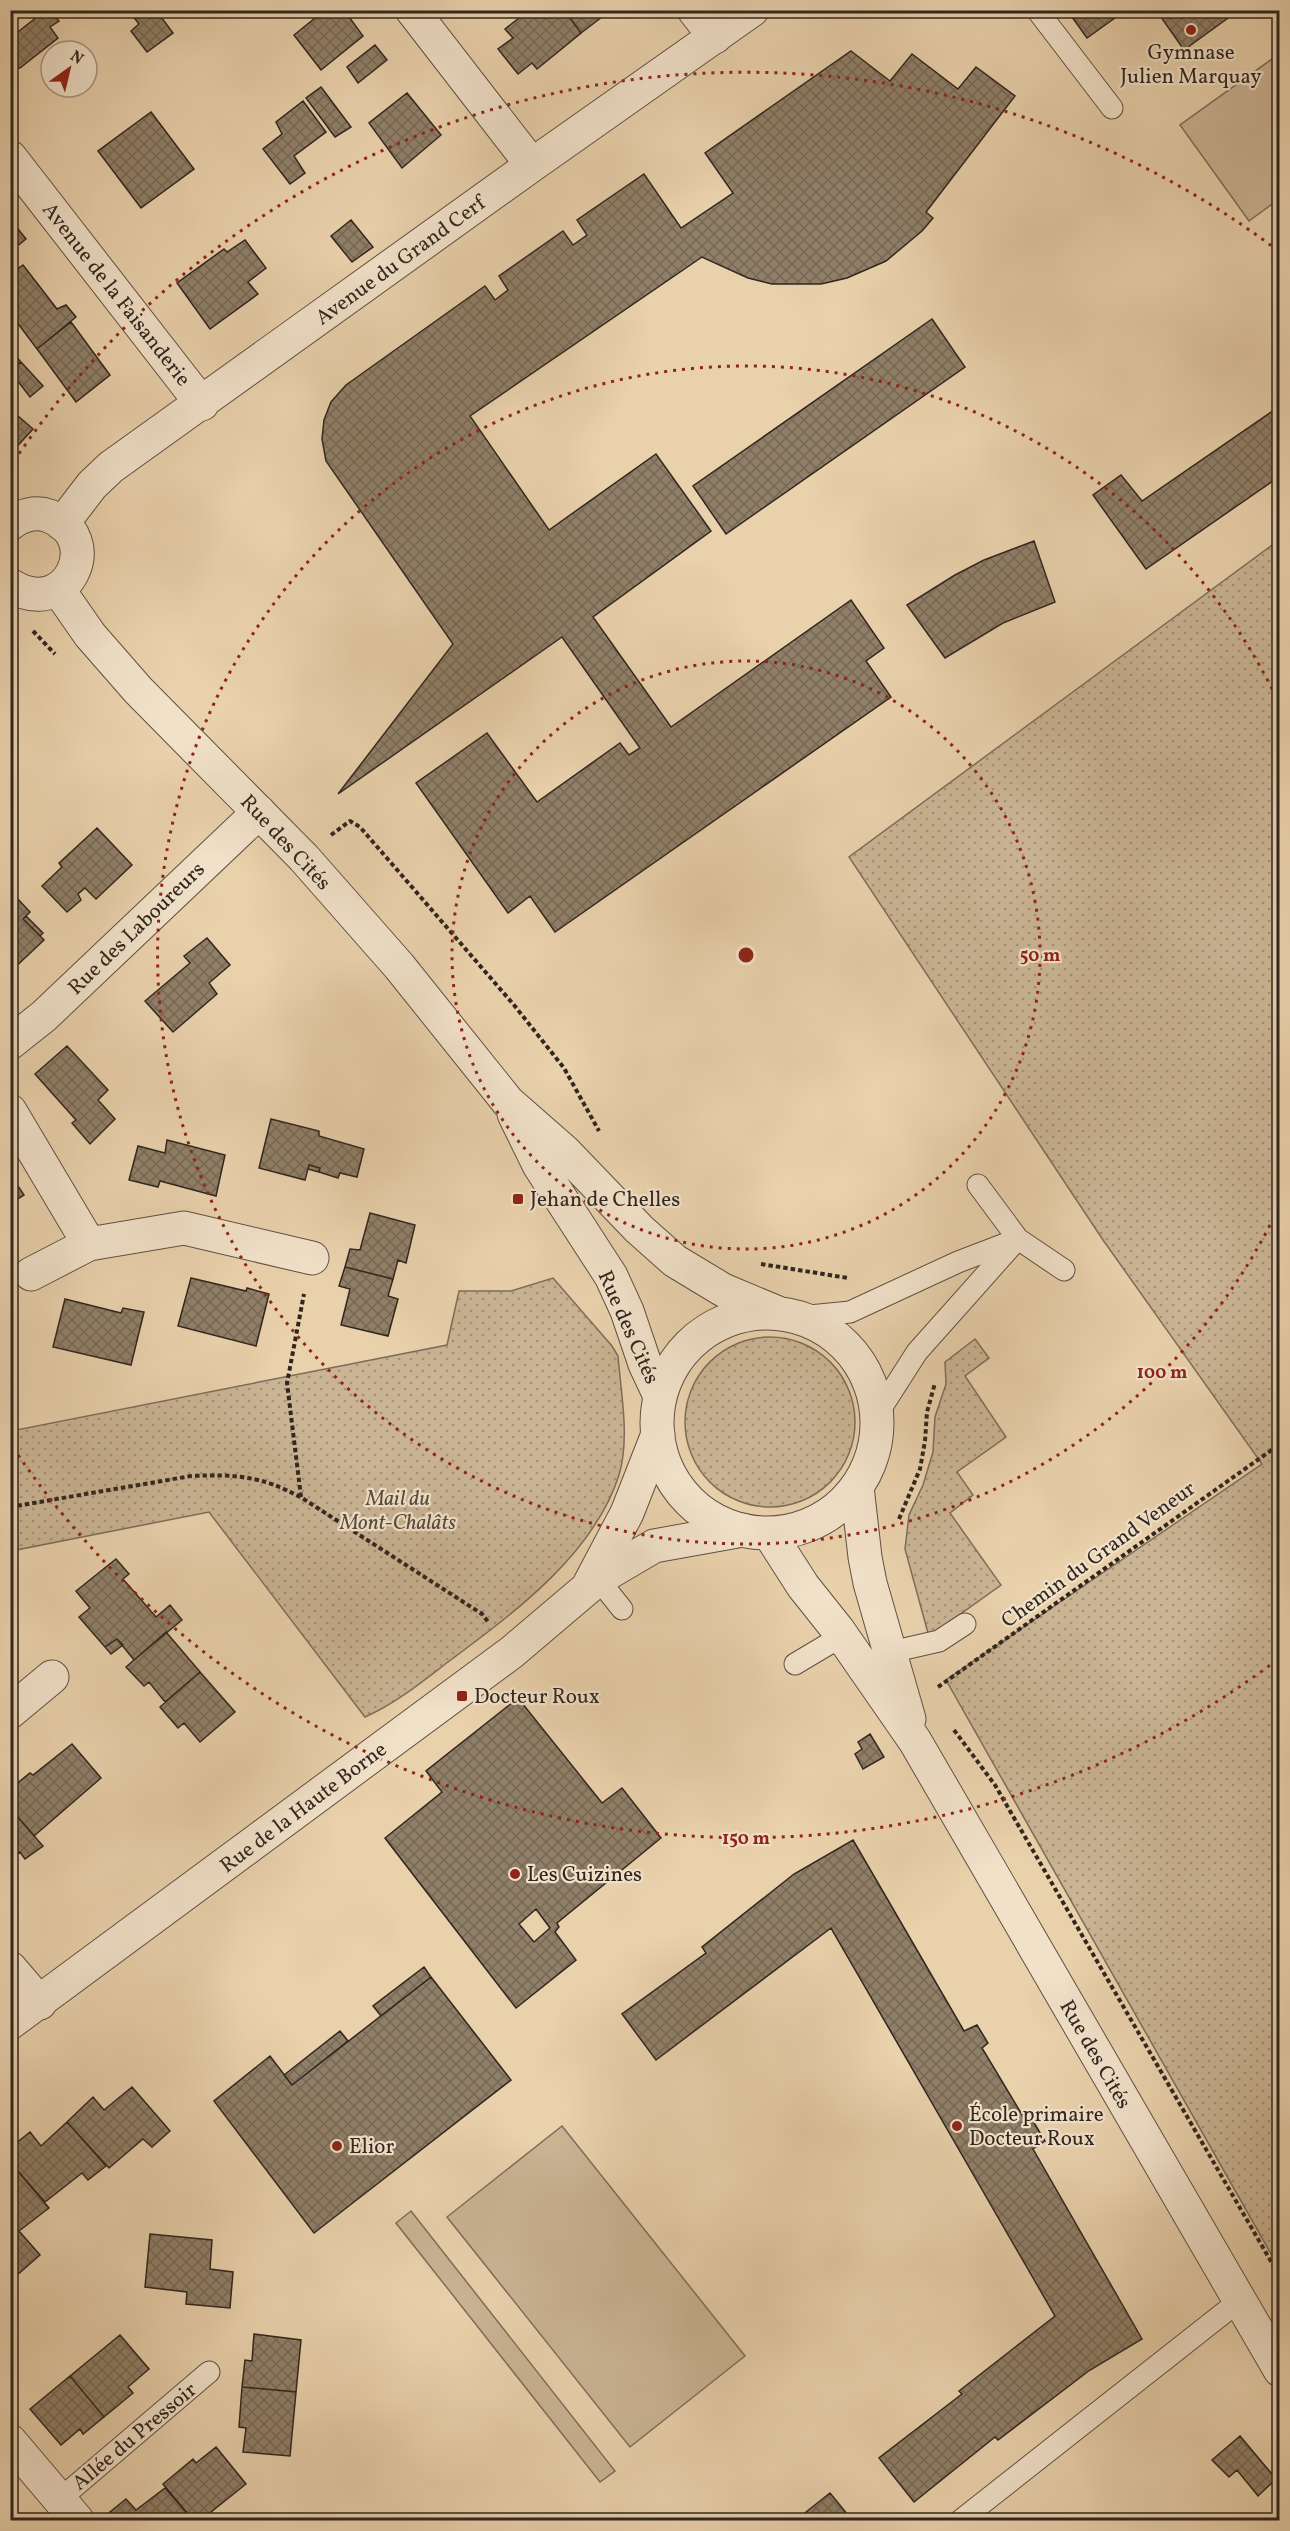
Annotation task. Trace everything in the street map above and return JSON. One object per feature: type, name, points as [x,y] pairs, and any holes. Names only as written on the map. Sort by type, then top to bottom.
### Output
[{"type":"street","points":[[412,10],[532,165]]},
{"type":"street","points":[[694,10],[715,37]]},
{"type":"street","name":"Avenue du Grand Cerf","points":[[62,524],[92,485],[111,467],[752,10]]},
{"type":"street","name":"Avenue de la Faisanderie","points":[[10,157],[202,404]]},
{"type":"street","points":[[10,524],[30,514],[44,514],[62,524],[75,540],[78,554],[69,580],[58,589],[46,594],[34,595],[10,585]]},
{"type":"street","name":"Rue des Cités","points":[[58,589],[90,635],[138,690],[304,858],[399,966],[508,1102],[565,1152],[639,1229],[675,1261],[723,1290],[828,1331],[853,1353],[870,1381],[878,1413],[877,1439],[870,1465],[858,1487],[865,1557],[907,1649],[914,1738]]},
{"type":"street","name":"Rue des Laboureurs","points":[[10,1043],[44,1016],[259,812]]},
{"type":"street","name":"Rue des Cités","points":[[508,1102],[539,1166],[611,1276],[660,1396]]},
{"type":"street","points":[[10,1111],[89,1244]]},
{"type":"street","points":[[31,1274],[89,1244],[184,1228],[312,1258]]},
{"type":"street","points":[[756,1532],[712,1518],[685,1496],[667,1467],[658,1434],[660,1396],[672,1367],[691,1342],[717,1324],[746,1314],[789,1315]]},
{"type":"street","name":"Rue de la Haute Borne","points":[[594,1582],[627,1514],[658,1434]]},
{"type":"street","name":"Rue de la Haute Borne","points":[[10,2023],[512,1652],[594,1582],[654,1546],[803,1528],[833,1512],[858,1487]]},
{"type":"street","name":"Rue des Cités","points":[[756,1532],[803,1586],[842,1636],[914,1738],[1280,2370]]},
{"type":"street","points":[[10,1712],[52,1677]]},
{"type":"street","points":[[10,1968],[40,2003]]},
{"type":"street","points":[[10,2441],[68,2510]]},
{"type":"lane","points":[[1037,10],[1112,108]]},
{"type":"lane","points":[[978,1185],[1018,1239],[1064,1270]]},
{"type":"lane","points":[[789,1315],[850,1312],[958,1262],[1018,1239]]},
{"type":"lane","points":[[878,1413],[917,1352],[1018,1239]]},
{"type":"lane","points":[[594,1582],[622,1609]]},
{"type":"lane","points":[[907,1649],[939,1641],[965,1624]]},
{"type":"lane","points":[[795,1664],[842,1636]]},
{"type":"lane","points":[[961,2520],[1239,2301]]},
{"type":"lane","name":"Allée du Pressoir","points":[[68,2510],[209,2372]]},
{"type":"path","points":[[328,837],[350,821],[360,826],[550,1050],[564,1068],[602,1137]]},
{"type":"path","points":[[302,1498],[287,1383],[312,1258]]},
{"type":"path","points":[[752,1262],[858,1280]]},
{"type":"path","points":[[898,1526],[906,1499],[920,1469],[927,1412],[936,1386],[934,1377]]},
{"type":"path","name":"Chemin du Grand Veneur","points":[[907,1649],[934,1689],[1280,1444]]},
{"type":"path","points":[[10,1508],[191,1476],[220,1475],[253,1478],[280,1486],[302,1498],[482,1614],[512,1652]]},
{"type":"path","points":[[950,1723],[995,1785],[1280,2277]]},
{"type":"green space","points":[[1279,54],[1279,199],[1249,221],[1180,125]]},
{"type":"green space","points":[[1279,540],[1279,2268],[946,1680],[1262,1464],[1103,1240],[849,857]]},
{"type":"green space","name":"Mail du Mont-Chalâts","points":[[553,1278],[618,1356],[624,1431],[619,1475],[607,1504],[591,1530],[572,1556],[550,1579],[501,1622],[410,1691],[377,1711],[365,1717],[209,1512],[11,1551],[11,1431],[447,1345],[459,1291],[511,1291]]},
{"type":"green space","points":[[770,1337],[803,1343],[830,1362],[849,1389],[855,1422],[849,1455],[830,1482],[803,1501],[770,1507],[737,1501],[710,1482],[691,1455],[685,1422],[691,1389],[710,1362],[737,1343]]},
{"type":"green space","points":[[975,1339],[989,1358],[965,1376],[1006,1437],[957,1472],[973,1495],[950,1513],[1001,1585],[938,1630],[928,1633],[905,1549],[909,1515],[923,1485],[933,1452],[935,1417],[946,1384],[945,1362]]},
{"type":"green space","points":[[562,2126],[745,2356],[630,2447],[447,2217]]},
{"type":"green space","points":[[411,2211],[615,2471],[600,2482],[396,2223]]},
{"type":"building","points":[[46,10],[50,10],[59,21],[50,27],[58,38],[39,39],[39,53],[20,68],[10,68],[10,38]]},
{"type":"building","points":[[128,10],[156,10],[173,33],[147,52],[131,31],[139,24]]},
{"type":"building","points":[[325,10],[344,10],[363,36],[321,70],[294,35]]},
{"type":"building","points":[[529,10],[564,10],[581,33],[537,69],[532,63],[518,74],[498,49],[513,38],[505,29]]},
{"type":"building","points":[[564,10],[611,10],[581,33]]},
{"type":"building","name":"Gymnase Julien Marquay","points":[[1067,10],[1126,10],[1087,38]]},
{"type":"building","name":"Gymnase Julien Marquay","points":[[1156,10],[1239,10],[1184,50]]},
{"type":"building","points":[[375,45],[387,60],[358,83],[347,67]]},
{"type":"building","points":[[851,51],[890,81],[912,54],[958,89],[976,67],[1015,96],[926,212],[933,218],[922,231],[886,261],[847,278],[821,284],[772,284],[748,278],[702,257],[470,416],[549,530],[656,454],[711,531],[593,617],[671,727],[851,600],[884,648],[866,661],[891,697],[555,932],[530,896],[508,913],[416,783],[487,733],[537,802],[620,743],[629,755],[640,748],[562,637],[338,794],[453,644],[326,461],[322,439],[324,420],[331,402],[346,385],[485,286],[495,300],[508,290],[499,276],[563,231],[573,245],[587,235],[577,220],[644,174],[681,228],[733,193],[705,153]]},
{"type":"building","points":[[321,87],[351,127],[335,137],[306,98]]},
{"type":"building","points":[[407,93],[441,135],[402,168],[369,123]]},
{"type":"building","points":[[303,101],[326,132],[294,156],[305,173],[290,184],[263,149],[282,134],[276,122]]},
{"type":"building","points":[[151,112],[194,169],[141,208],[98,151]]},
{"type":"building","points":[[351,220],[373,247],[352,262],[331,236]]},
{"type":"building","points":[[14,224],[26,239],[10,252],[10,226]]},
{"type":"building","points":[[245,240],[266,268],[248,282],[258,294],[210,329],[177,283],[224,249],[227,252]]},
{"type":"building","points":[[23,265],[57,309],[66,305],[76,317],[37,349],[10,313],[10,274]]},
{"type":"building","points":[[932,319],[965,367],[726,534],[693,486]]},
{"type":"building","points":[[71,322],[110,375],[76,402],[37,349]]},
{"type":"building","points":[[10,349],[21,362],[10,370]]},
{"type":"building","points":[[21,362],[43,386],[30,397],[10,371]]},
{"type":"building","points":[[1280,406],[1280,476],[1146,569],[1093,495],[1121,475],[1142,501]]},
{"type":"building","points":[[10,409],[33,429],[10,454]]},
{"type":"building","points":[[1034,541],[1055,602],[1003,623],[945,658],[907,605],[984,560]]},
{"type":"building","points":[[97,828],[132,865],[96,899],[85,888],[78,894],[81,900],[67,912],[42,886],[62,867],[59,863]]},
{"type":"building","points":[[15,896],[30,912],[23,919],[44,940],[10,972],[10,900]]},
{"type":"building","points":[[26,916],[43,933],[40,936],[23,919]]},
{"type":"building","points":[[207,938],[230,965],[209,983],[217,994],[173,1032],[145,1001],[190,963],[184,956]]},
{"type":"building","points":[[67,1046],[108,1090],[98,1100],[115,1119],[90,1144],[72,1123],[76,1120],[35,1074]]},
{"type":"building","points":[[271,1119],[319,1131],[319,1136],[364,1149],[357,1177],[340,1173],[338,1178],[319,1172],[320,1168],[309,1165],[305,1180],[259,1168]]},
{"type":"building","points":[[167,1140],[225,1155],[216,1196],[160,1181],[158,1187],[129,1180],[138,1146],[165,1153]]},
{"type":"building","points":[[309,1165],[320,1168],[319,1172],[308,1169]]},
{"type":"building","points":[[10,1174],[24,1195],[10,1204]]},
{"type":"building","points":[[370,1213],[415,1225],[406,1263],[398,1260],[393,1279],[345,1267],[350,1249],[360,1250]]},
{"type":"building","points":[[345,1267],[393,1279],[388,1296],[398,1299],[388,1336],[341,1325],[350,1289],[339,1286]]},
{"type":"building","points":[[191,1278],[269,1294],[256,1346],[178,1326]]},
{"type":"building","points":[[65,1299],[121,1313],[123,1308],[144,1312],[131,1365],[53,1347]]},
{"type":"building","points":[[116,1559],[129,1574],[123,1579],[156,1617],[170,1605],[182,1620],[134,1660],[117,1639],[105,1647],[79,1617],[90,1608],[76,1591]]},
{"type":"building","points":[[166,1632],[200,1672],[165,1702],[149,1682],[144,1686],[126,1667]]},
{"type":"building","points":[[117,1639],[123,1645],[111,1654],[105,1647]]},
{"type":"building","points":[[200,1672],[235,1712],[200,1742],[184,1723],[178,1728],[160,1707]]},
{"type":"building","name":"Les Cuizines","points":[[518,1698],[602,1803],[622,1788],[661,1838],[557,1923],[559,1927],[555,1932],[576,1960],[516,2008],[385,1838],[442,1792],[426,1771]],"holes":[[[536,1909],[550,1928],[534,1942],[519,1924]]]},
{"type":"building","points":[[870,1734],[884,1757],[863,1769],[855,1754],[862,1749],[858,1742]]},
{"type":"building","points":[[72,1744],[101,1778],[34,1836],[10,1808],[10,1789],[30,1773],[33,1775]]},
{"type":"building","points":[[10,1808],[43,1846],[25,1859],[20,1852],[10,1860]]},
{"type":"building","points":[[853,1840],[964,2031],[977,2025],[988,2043],[982,2048],[1027,2123],[1033,2121],[1045,2141],[1033,2149],[1142,2339],[1090,2370],[998,2440],[995,2437],[914,2502],[879,2458],[962,2394],[959,2391],[1055,2316],[831,1928],[656,2060],[622,2014],[706,1953],[702,1947],[794,1874]]},
{"type":"building","points":[[424,1967],[431,1977],[381,2016],[373,2006]]},
{"type":"building","name":"Elior","points":[[431,1977],[511,2080],[314,2233],[214,2101],[270,2056],[292,2085]]},
{"type":"building","points":[[340,2031],[348,2041],[292,2085],[284,2075]]},
{"type":"building","points":[[132,2087],[170,2131],[152,2147],[143,2139],[109,2168],[67,2122],[93,2097],[104,2110]]},
{"type":"building","points":[[67,2122],[106,2166],[88,2180],[82,2173],[45,2202],[10,2162],[10,2148],[30,2132],[41,2146]]},
{"type":"building","points":[[10,2162],[49,2208],[19,2231],[40,2255],[16,2276],[10,2270]]},
{"type":"building","points":[[150,2234],[212,2240],[210,2269],[233,2272],[230,2308],[186,2304],[187,2292],[145,2287]]},
{"type":"building","points":[[254,2334],[301,2340],[296,2392],[242,2387],[245,2360],[252,2361]]},
{"type":"building","points":[[120,2335],[149,2369],[128,2387],[133,2393],[104,2417],[70,2376]]},
{"type":"building","points":[[70,2376],[104,2417],[83,2434],[80,2429],[61,2445],[30,2409]]},
{"type":"building","points":[[242,2387],[296,2392],[290,2456],[243,2452],[246,2428],[239,2427]]},
{"type":"building","points":[[1240,2436],[1276,2479],[1258,2496],[1237,2470],[1229,2477],[1212,2460]]},
{"type":"building","points":[[216,2447],[246,2484],[201,2520],[193,2520],[163,2484],[193,2459],[196,2463]]},
{"type":"building","points":[[165,2488],[193,2520],[100,2520],[126,2499],[136,2510]]},
{"type":"building","points":[[830,2493],[852,2520],[796,2520]]},
{"type":"place","name":"Gymnase Julien Marquay","points":[[1191,30]]},
{"type":"place","name":"Jehan de Chelles","points":[[518,1199]]},
{"type":"place","name":"Docteur Roux","points":[[462,1696]]},
{"type":"place","name":"Les Cuizines","points":[[515,1874]]},
{"type":"place","name":"École primaire Docteur Roux","points":[[957,2126]]},
{"type":"place","name":"Elior","points":[[337,2146]]}]
